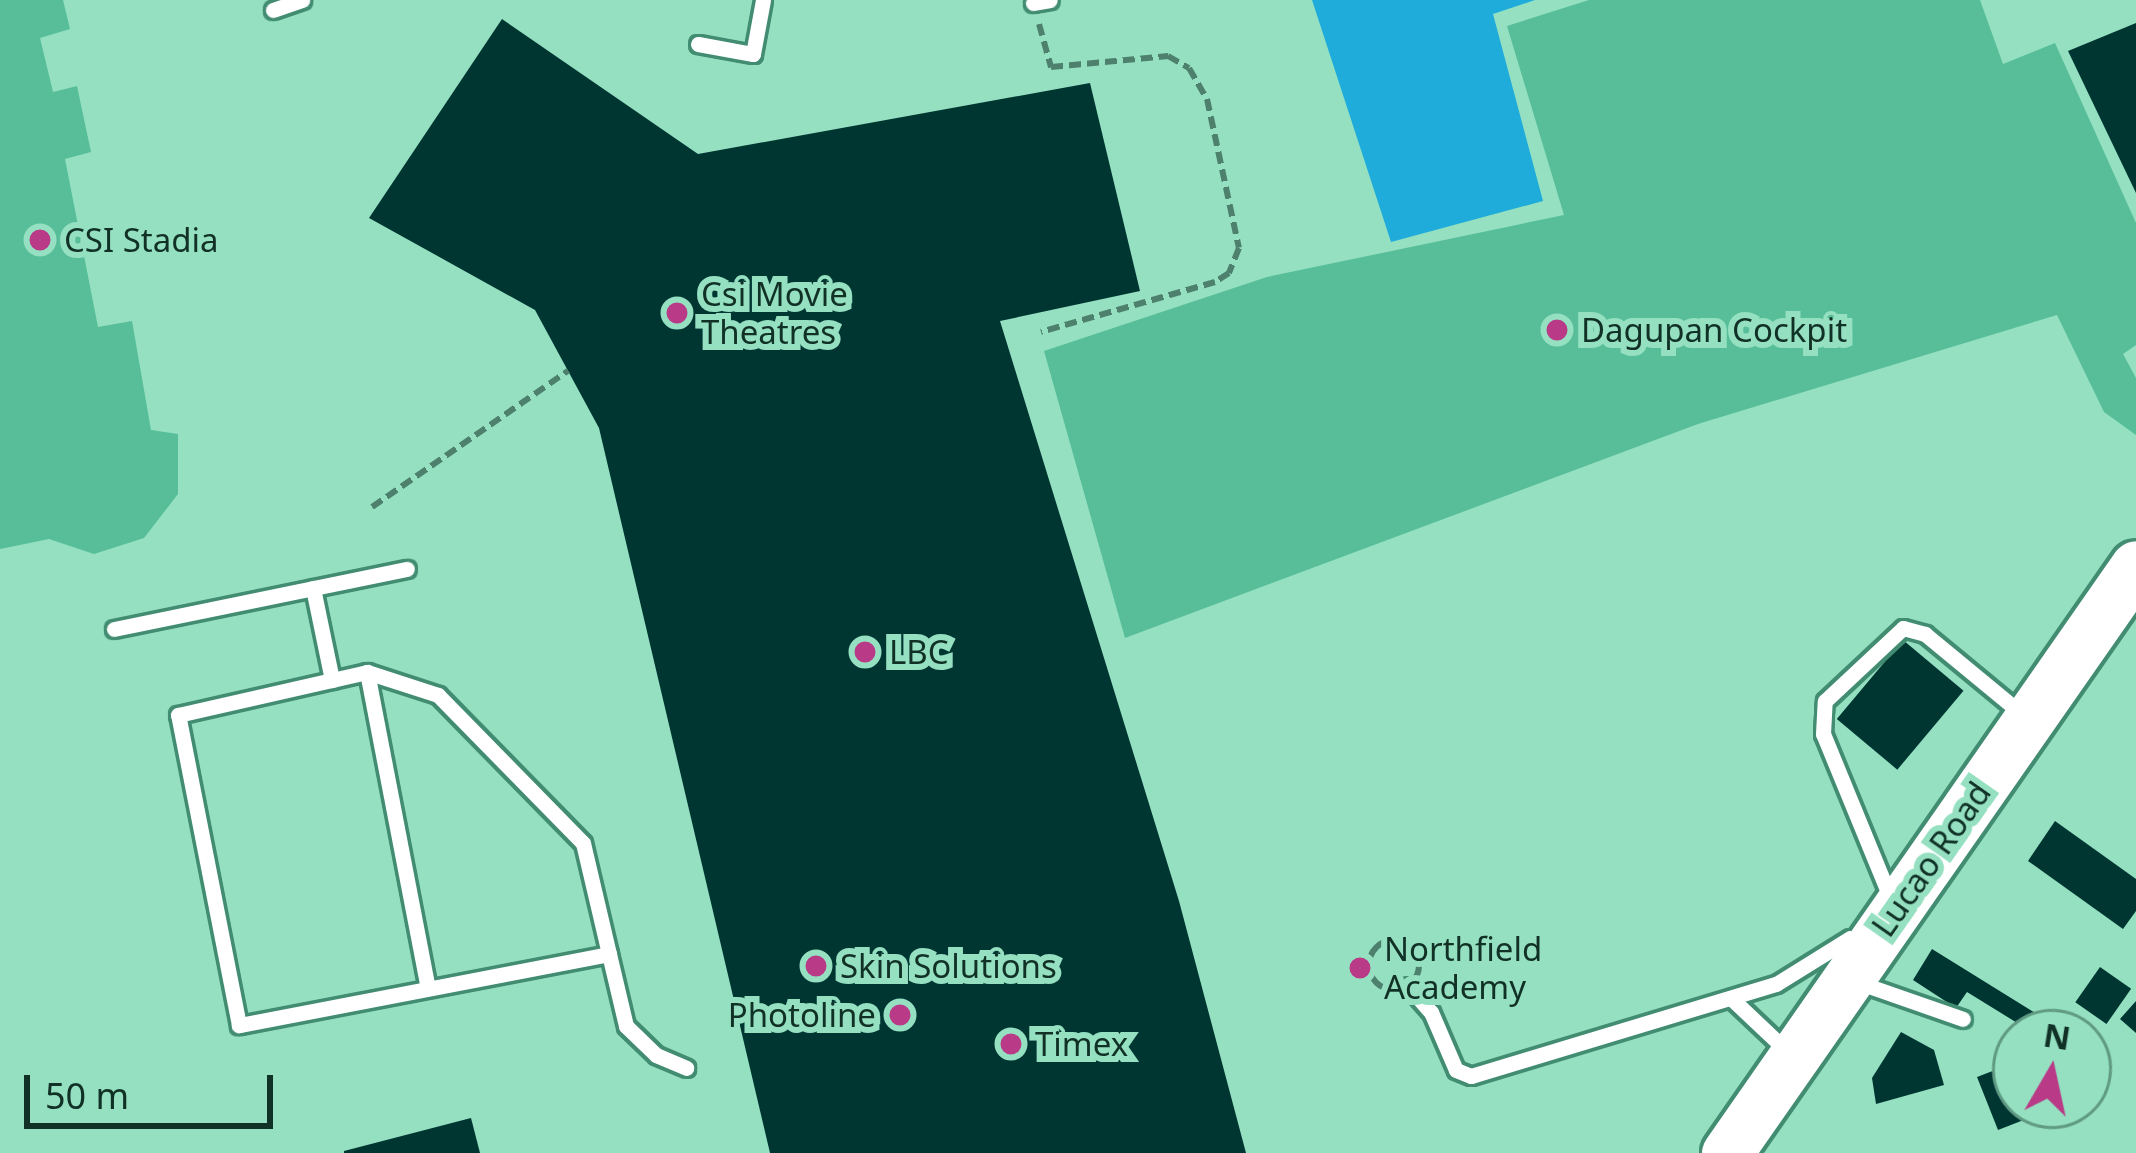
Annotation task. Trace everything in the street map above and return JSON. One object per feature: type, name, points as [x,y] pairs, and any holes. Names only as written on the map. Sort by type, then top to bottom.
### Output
[{"type":"highway","name":"Lucao Road","points":[[1727,1153],[1795,1059],[1850,958],[1896,912],[2136,566]]},
{"type":"lane","points":[[273,10],[302,0]]},
{"type":"lane","points":[[698,44],[753,54],[763,0]]},
{"type":"lane","points":[[114,629],[407,569]]},
{"type":"lane","points":[[313,588],[332,680]]},
{"type":"lane","points":[[1896,912],[1823,734],[1825,701],[1903,628],[1925,634],[2029,719]]},
{"type":"lane","points":[[367,672],[428,988]]},
{"type":"lane","points":[[609,954],[238,1025],[178,715],[367,672],[438,695],[584,843],[626,1026],[656,1055],[686,1068]]},
{"type":"lane","points":[[1408,986],[1431,1012],[1456,1070],[1471,1076],[1732,1000],[1810,968],[1850,958],[1896,1002],[1963,1019]]},
{"type":"lane","points":[[1732,1000],[1795,1059]]},
{"type":"path","points":[[1041,2],[1052,68],[1168,56],[1189,68],[1207,99],[1239,248],[1229,273],[1215,282],[1041,332]]},
{"type":"path","points":[[371,507],[568,370]]},
{"type":"green space","name":"CSI Stadia","points":[[0,0],[63,0],[70,29],[40,38],[53,92],[77,86],[91,152],[65,159],[98,327],[132,321],[151,430],[178,434],[178,494],[144,538],[94,554],[49,539],[0,549]]},
{"type":"green space","name":"Dagupan Cockpit","points":[[1589,0],[1980,0],[2003,64],[2055,43],[2136,223],[2136,345],[2123,354],[2136,378],[2136,435],[2104,412],[2057,315],[1698,424],[1125,638],[1044,351],[1267,277],[1564,215],[1507,26]]},
{"type":"water","points":[[1312,0],[1535,0],[1493,14],[1543,201],[1391,242]]},
{"type":"building","points":[[502,19],[698,154],[1090,83],[1140,291],[1000,321],[1179,901],[1246,1153],[770,1153],[599,428],[535,310],[369,218]]},
{"type":"building","points":[[2136,23],[2136,193],[2068,51]]},
{"type":"building","points":[[1903,640],[1964,691],[1897,770],[1837,719]]},
{"type":"building","points":[[2055,821],[2136,879],[2136,911],[2123,929],[2028,861]]},
{"type":"building","points":[[1932,949],[2029,1009],[1995,1009],[1967,992],[1956,1008],[1913,980]]},
{"type":"building","points":[[2100,967],[2131,989],[2112,1016],[2112,1009],[2085,1009],[2075,1002]]},
{"type":"building","points":[[2136,1001],[2136,1033],[2120,1019]]},
{"type":"building","points":[[1901,1032],[1934,1050],[1944,1085],[1876,1104],[1872,1078]]},
{"type":"building","points":[[1992,1071],[1992,1115],[1977,1077]]},
{"type":"building","points":[[471,1118],[480,1153],[344,1153],[344,1151]]},
{"type":"place","name":"CSI Stadia","points":[[40,240]]},
{"type":"place","name":"Csi Movie Theatres","points":[[677,313]]},
{"type":"place","name":"Dagupan Cockpit","points":[[1557,330]]},
{"type":"place","name":"LBC","points":[[865,652]]},
{"type":"place","name":"Skin Solutions","points":[[816,966]]},
{"type":"place","name":"Northfield Academy","points":[[1360,968]]},
{"type":"place","name":"Photoline","points":[[900,1015]]},
{"type":"place","name":"Timex","points":[[1011,1044]]}]
